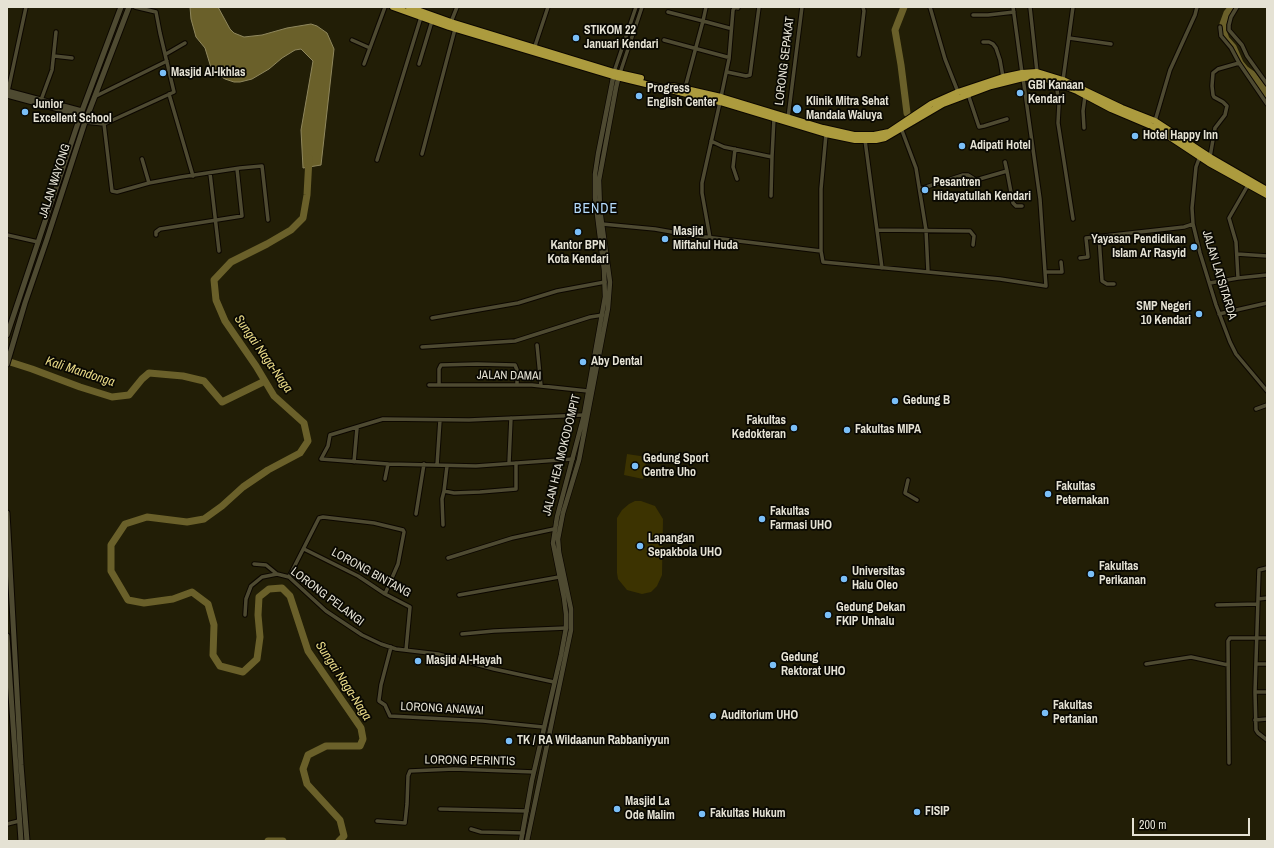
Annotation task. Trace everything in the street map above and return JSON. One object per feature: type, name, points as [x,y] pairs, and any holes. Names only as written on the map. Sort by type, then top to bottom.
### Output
[{"type":"highway","points":[[393,7],[423,12],[432,21],[616,75],[713,98],[788,118],[826,134],[844,138],[865,140],[885,138],[931,104],[958,92],[1037,72],[1063,80],[1155,121],[1201,155],[1210,157],[1267,190]]},
{"type":"highway","points":[[412,7],[452,26]]},
{"type":"highway","points":[[616,75],[685,88],[713,98]]},
{"type":"highway","points":[[721,100],[774,118],[809,127],[865,136],[883,134],[901,127],[934,108],[991,84],[1003,77],[1022,75],[1037,77],[1056,82],[1111,109],[1156,128],[1248,185],[1267,195]]},
{"type":"main road","name":"JALAN WAYONG","points":[[7,335],[9,323],[54,195],[80,113],[121,7]]},
{"type":"main road","name":"JALAN WAYONG","points":[[7,364],[18,323],[85,122],[128,7]]},
{"type":"main road","points":[[7,92],[41,100],[80,113]]},
{"type":"main road","points":[[7,92],[80,113]]},
{"type":"main road","points":[[54,195],[60,198]]},
{"type":"main road","points":[[7,513],[9,595],[19,710],[21,765],[27,841]]},
{"type":"main road","points":[[7,636],[9,706],[21,841]]},
{"type":"street","points":[[7,92],[26,7]]},
{"type":"street","points":[[85,122],[104,124],[174,92],[156,12],[135,7]]},
{"type":"street","points":[[364,64],[385,7]]},
{"type":"street","points":[[422,154],[457,7]]},
{"type":"street","points":[[534,50],[548,7]]},
{"type":"street","points":[[616,75],[636,7]]},
{"type":"street","points":[[616,75],[642,7]]},
{"type":"street","points":[[685,88],[706,7]]},
{"type":"street","points":[[710,238],[702,186],[727,72],[732,14],[735,7],[738,8]]},
{"type":"street","points":[[727,72],[746,76],[750,75],[759,7]]},
{"type":"street","name":"LORONG SEPAKAT","points":[[788,118],[802,7]]},
{"type":"street","points":[[859,55],[864,11],[863,7]]},
{"type":"street","points":[[930,7],[940,44],[958,92]]},
{"type":"street","points":[[826,134],[822,178],[821,251],[822,260],[824,262],[1007,280],[1046,286],[1040,199],[1013,7]]},
{"type":"street","points":[[1030,7],[1037,72]]},
{"type":"street","points":[[1063,80],[1073,7]]},
{"type":"street","points":[[1155,121],[1170,70],[1198,7]]},
{"type":"street","points":[[1237,7],[1231,17],[1229,30],[1242,45],[1247,56],[1267,84]]},
{"type":"street","points":[[377,160],[423,12]]},
{"type":"street","points":[[668,12],[729,28]]},
{"type":"street","points":[[973,15],[1014,12]]},
{"type":"street","points":[[419,64],[432,21]]},
{"type":"street","points":[[1220,27],[1221,36],[1231,48],[1239,63],[1267,104]]},
{"type":"street","points":[[41,100],[50,76],[54,56],[56,32]]},
{"type":"street","points":[[1069,38],[1111,44]]},
{"type":"street","points":[[352,40],[370,48]]},
{"type":"street","points":[[664,40],[727,57]]},
{"type":"street","points":[[983,42],[989,42],[996,48],[1003,77]]},
{"type":"street","points":[[166,54],[185,43]]},
{"type":"street","points":[[54,56],[72,58]]},
{"type":"street","points":[[94,96],[167,61]]},
{"type":"street","points":[[1210,157],[1215,128],[1226,111],[1227,106],[1224,102],[1213,95],[1213,73],[1218,69],[1239,63]]},
{"type":"street","name":"JALAN HEA MOKODOMPIT","points":[[527,841],[543,758],[568,646],[572,617],[559,552],[559,531],[580,459],[603,315],[605,282],[595,198],[599,164],[616,75]]},
{"type":"street","points":[[1056,82],[1059,104],[1058,123],[1073,218]]},
{"type":"street","points":[[169,94],[193,176]]},
{"type":"street","points":[[968,94],[979,127],[1007,119]]},
{"type":"street","points":[[1084,128],[1083,111],[1085,96]]},
{"type":"street","points":[[771,196],[774,118]]},
{"type":"street","points":[[104,124],[112,191],[117,192],[149,183],[210,173],[263,167],[268,220]]},
{"type":"street","points":[[901,127],[916,168],[920,189],[926,230],[928,272]]},
{"type":"street","points":[[865,140],[882,268]]},
{"type":"street","points":[[711,141],[724,147],[772,157]]},
{"type":"street","points":[[735,149],[733,167],[737,179]]},
{"type":"street","name":"JALAN LATSITARDA","points":[[1201,155],[1196,167],[1192,208],[1193,224],[1200,253],[1226,334],[1236,354],[1267,391]]},
{"type":"street","points":[[142,159],[149,183]]},
{"type":"street","points":[[1005,162],[1013,203],[1016,206],[1022,206]]},
{"type":"street","name":"JALAN HEA MOKODOMPIT","points":[[522,841],[543,727],[566,628],[564,598],[553,548],[554,529],[584,415],[588,391],[608,308],[610,282],[598,193],[599,164]]},
{"type":"street","points":[[156,235],[156,232],[160,229],[242,216],[237,169]]},
{"type":"street","points":[[920,189],[963,175],[968,175],[976,180],[1007,171]]},
{"type":"street","points":[[210,173],[219,251]]},
{"type":"street","points":[[1238,278],[1236,238],[1229,218],[1248,185]]},
{"type":"street","points":[[602,224],[655,229],[710,238],[821,251]]},
{"type":"street","points":[[1080,258],[1088,257],[1086,238],[1193,224]]},
{"type":"street","points":[[878,230],[970,231],[974,236],[973,245]]},
{"type":"street","points":[[7,235],[38,242]]},
{"type":"street","points":[[1099,237],[1102,281],[1107,284],[1114,284]]},
{"type":"street","points":[[1237,254],[1267,256]]},
{"type":"street","points":[[1045,272],[1062,272],[1061,262]]},
{"type":"street","points":[[1210,283],[1267,275]]},
{"type":"street","points":[[432,318],[518,303],[557,291],[605,282]]},
{"type":"street","points":[[1219,314],[1267,303]]},
{"type":"street","points":[[422,347],[515,341],[590,317],[603,315]]},
{"type":"street","points":[[537,346],[541,386]]},
{"type":"street","points":[[439,385],[439,369],[441,365],[477,364],[515,365],[517,370],[517,385]]},
{"type":"street","name":"JALAN DAMAI","points":[[429,385],[517,385],[588,391]]},
{"type":"street","points":[[1256,408],[1267,404]]},
{"type":"street","points":[[580,459],[476,466],[388,464],[321,459],[328,446],[330,435],[383,419],[440,420],[584,415]]},
{"type":"street","points":[[509,463],[511,418]]},
{"type":"street","points":[[437,465],[440,420]]},
{"type":"street","points":[[354,462],[357,428]]},
{"type":"street","points":[[444,491],[474,492],[516,489],[516,463]]},
{"type":"street","points":[[385,479],[388,464]]},
{"type":"street","points":[[416,514],[424,464]]},
{"type":"street","points":[[443,525],[442,498],[447,466]]},
{"type":"street","points":[[908,480],[905,493],[918,500]]},
{"type":"street","points":[[289,578],[314,525],[319,518],[323,517],[374,523],[403,530],[404,532],[398,564],[385,594]]},
{"type":"street","points":[[448,558],[512,538],[554,529]]},
{"type":"street","name":"LORONG BINTANG","points":[[304,549],[358,576],[385,594],[410,607],[406,650]]},
{"type":"street","name":"LORONG PELANGI","points":[[254,564],[266,565],[277,574],[289,578],[326,611],[346,625],[362,635],[391,647],[438,654],[494,669],[554,682]]},
{"type":"street","points":[[1267,568],[1259,570],[1255,692],[1255,720],[1257,732],[1267,740]]},
{"type":"street","points":[[244,615],[246,600],[251,586],[262,577],[277,574]]},
{"type":"street","points":[[458,595],[565,576]]},
{"type":"street","points":[[1258,599],[1267,598]]},
{"type":"street","points":[[1217,605],[1258,604]]},
{"type":"street","points":[[462,634],[566,628]]},
{"type":"street","points":[[1229,763],[1228,639],[1267,638]]},
{"type":"street","name":"LORONG ANAWAI","points":[[391,647],[378,700],[385,705],[390,716],[483,721],[543,727]]},
{"type":"street","points":[[1146,664],[1191,657],[1228,665]]},
{"type":"street","points":[[1257,664],[1267,664]]},
{"type":"street","points":[[557,671],[562,673]]},
{"type":"street","points":[[1255,692],[1267,692]]},
{"type":"street","points":[[1255,720],[1267,719]]},
{"type":"street","points":[[537,757],[543,758]]},
{"type":"street","name":"LORONG PERINTIS","points":[[377,821],[405,822],[408,776],[410,771],[454,769],[534,772]]},
{"type":"street","points":[[440,809],[527,811]]},
{"type":"street","points":[[7,824],[20,821]]},
{"type":"street","points":[[471,828],[481,832],[523,833]]},
{"type":"shaded area","points":[[190,7],[218,7],[230,29],[234,33],[244,37],[262,35],[287,28],[311,24],[327,33],[334,49],[321,165],[303,168],[301,130],[313,61],[301,49],[295,50],[282,58],[269,69],[252,79],[234,82],[225,79],[212,71],[205,48],[196,37],[191,19]]},
{"type":"shaded area","name":"Gedung Sport Centre Uho","points":[[627,454],[647,457],[643,479],[624,475]]},
{"type":"shaded area","name":"Lapangan Sepakbola UHO","points":[[635,501],[641,501],[655,506],[663,519],[662,575],[657,586],[651,592],[642,594],[627,590],[618,579],[617,573],[617,518],[622,510]]},
{"type":"waterway","points":[[904,7],[895,30],[907,113]]},
{"type":"waterway","points":[[1232,7],[1227,13],[1223,24],[1223,31],[1226,39],[1233,47],[1240,63],[1252,74],[1267,94]]},
{"type":"waterway","name":"Sungai Naga-Naga","points":[[309,158],[307,195],[303,218],[291,230],[231,262],[214,280],[216,300],[225,321],[256,366],[274,396],[304,423],[308,441],[300,453],[268,470],[243,487],[222,506],[204,519],[187,522],[147,517],[125,524],[111,545],[111,571],[128,600],[144,603],[173,599],[192,592],[208,604],[214,625],[213,655],[220,666],[243,672],[257,659],[260,637],[258,615],[259,597],[269,589],[282,588],[290,596],[308,651],[361,728],[363,739],[360,746],[326,746],[308,755],[303,769],[307,784],[340,820],[344,836],[339,841]]},
{"type":"waterway","name":"Kali Mandonga","points":[[7,361],[112,397],[129,395],[149,373],[183,376],[204,381],[222,402],[265,381]]},
{"type":"waterway","name":"Sungai Naga-Naga","points":[[268,841],[283,841]]},
{"type":"place","name":"STIKOM 22 Januari Kendari","points":[[576,38]]},
{"type":"place","name":"Masjid Al-Ikhlas","points":[[163,73]]},
{"type":"place","name":"GBI Kanaan Kendari","points":[[1020,93]]},
{"type":"place","name":"Progress English Center","points":[[639,96]]},
{"type":"place","name":"Klinik Mitra Sehat Mandala Waluya","points":[[797,109]]},
{"type":"place","name":"Junior Excellent School","points":[[25,112]]},
{"type":"place","name":"Hotel Happy Inn","points":[[1135,136]]},
{"type":"place","name":"Adipati Hotel","points":[[962,146]]},
{"type":"place","name":"Pesantren Hidayatullah Kendari","points":[[925,190]]},
{"type":"place","name":"Kantor BPN Kota Kendari","points":[[578,232]]},
{"type":"place","name":"Masjid Miftahul Huda","points":[[665,239]]},
{"type":"place","name":"Yayasan Pendidikan Islam Ar Rasyid","points":[[1194,247]]},
{"type":"place","name":"SMP Negeri 10 Kendari","points":[[1199,314]]},
{"type":"place","name":"Aby Dental","points":[[583,362]]},
{"type":"place","name":"Gedung B","points":[[895,401]]},
{"type":"place","name":"Fakultas Kedokteran","points":[[794,428]]},
{"type":"place","name":"Fakultas MIPA","points":[[847,430]]},
{"type":"place","name":"Gedung Sport Centre Uho","points":[[635,466]]},
{"type":"place","name":"Fakultas Peternakan","points":[[1048,494]]},
{"type":"place","name":"Fakultas Farmasi UHO","points":[[762,519]]},
{"type":"place","name":"Lapangan Sepakbola UHO","points":[[640,546]]},
{"type":"place","name":"Fakultas Perikanan","points":[[1091,574]]},
{"type":"place","name":"Universitas Halu Oleo","points":[[844,579]]},
{"type":"place","name":"Gedung Dekan FKIP Unhalu","points":[[828,615]]},
{"type":"place","name":"Masjid Al-Hayah","points":[[418,661]]},
{"type":"place","name":"Gedung Rektorat UHO","points":[[773,665]]},
{"type":"place","name":"Fakultas Pertanian","points":[[1045,713]]},
{"type":"place","name":"Auditorium UHO","points":[[713,716]]},
{"type":"place","name":"TK / RA Wildaanun Rabbaniyyun","points":[[509,741]]},
{"type":"place","name":"Masjid La Ode Malim","points":[[617,809]]},
{"type":"place","name":"FISIP","points":[[917,812]]},
{"type":"place","name":"Fakultas Hukum","points":[[702,814]]},
{"type":"district","name":"BENDE","points":[[596,209]]}]
